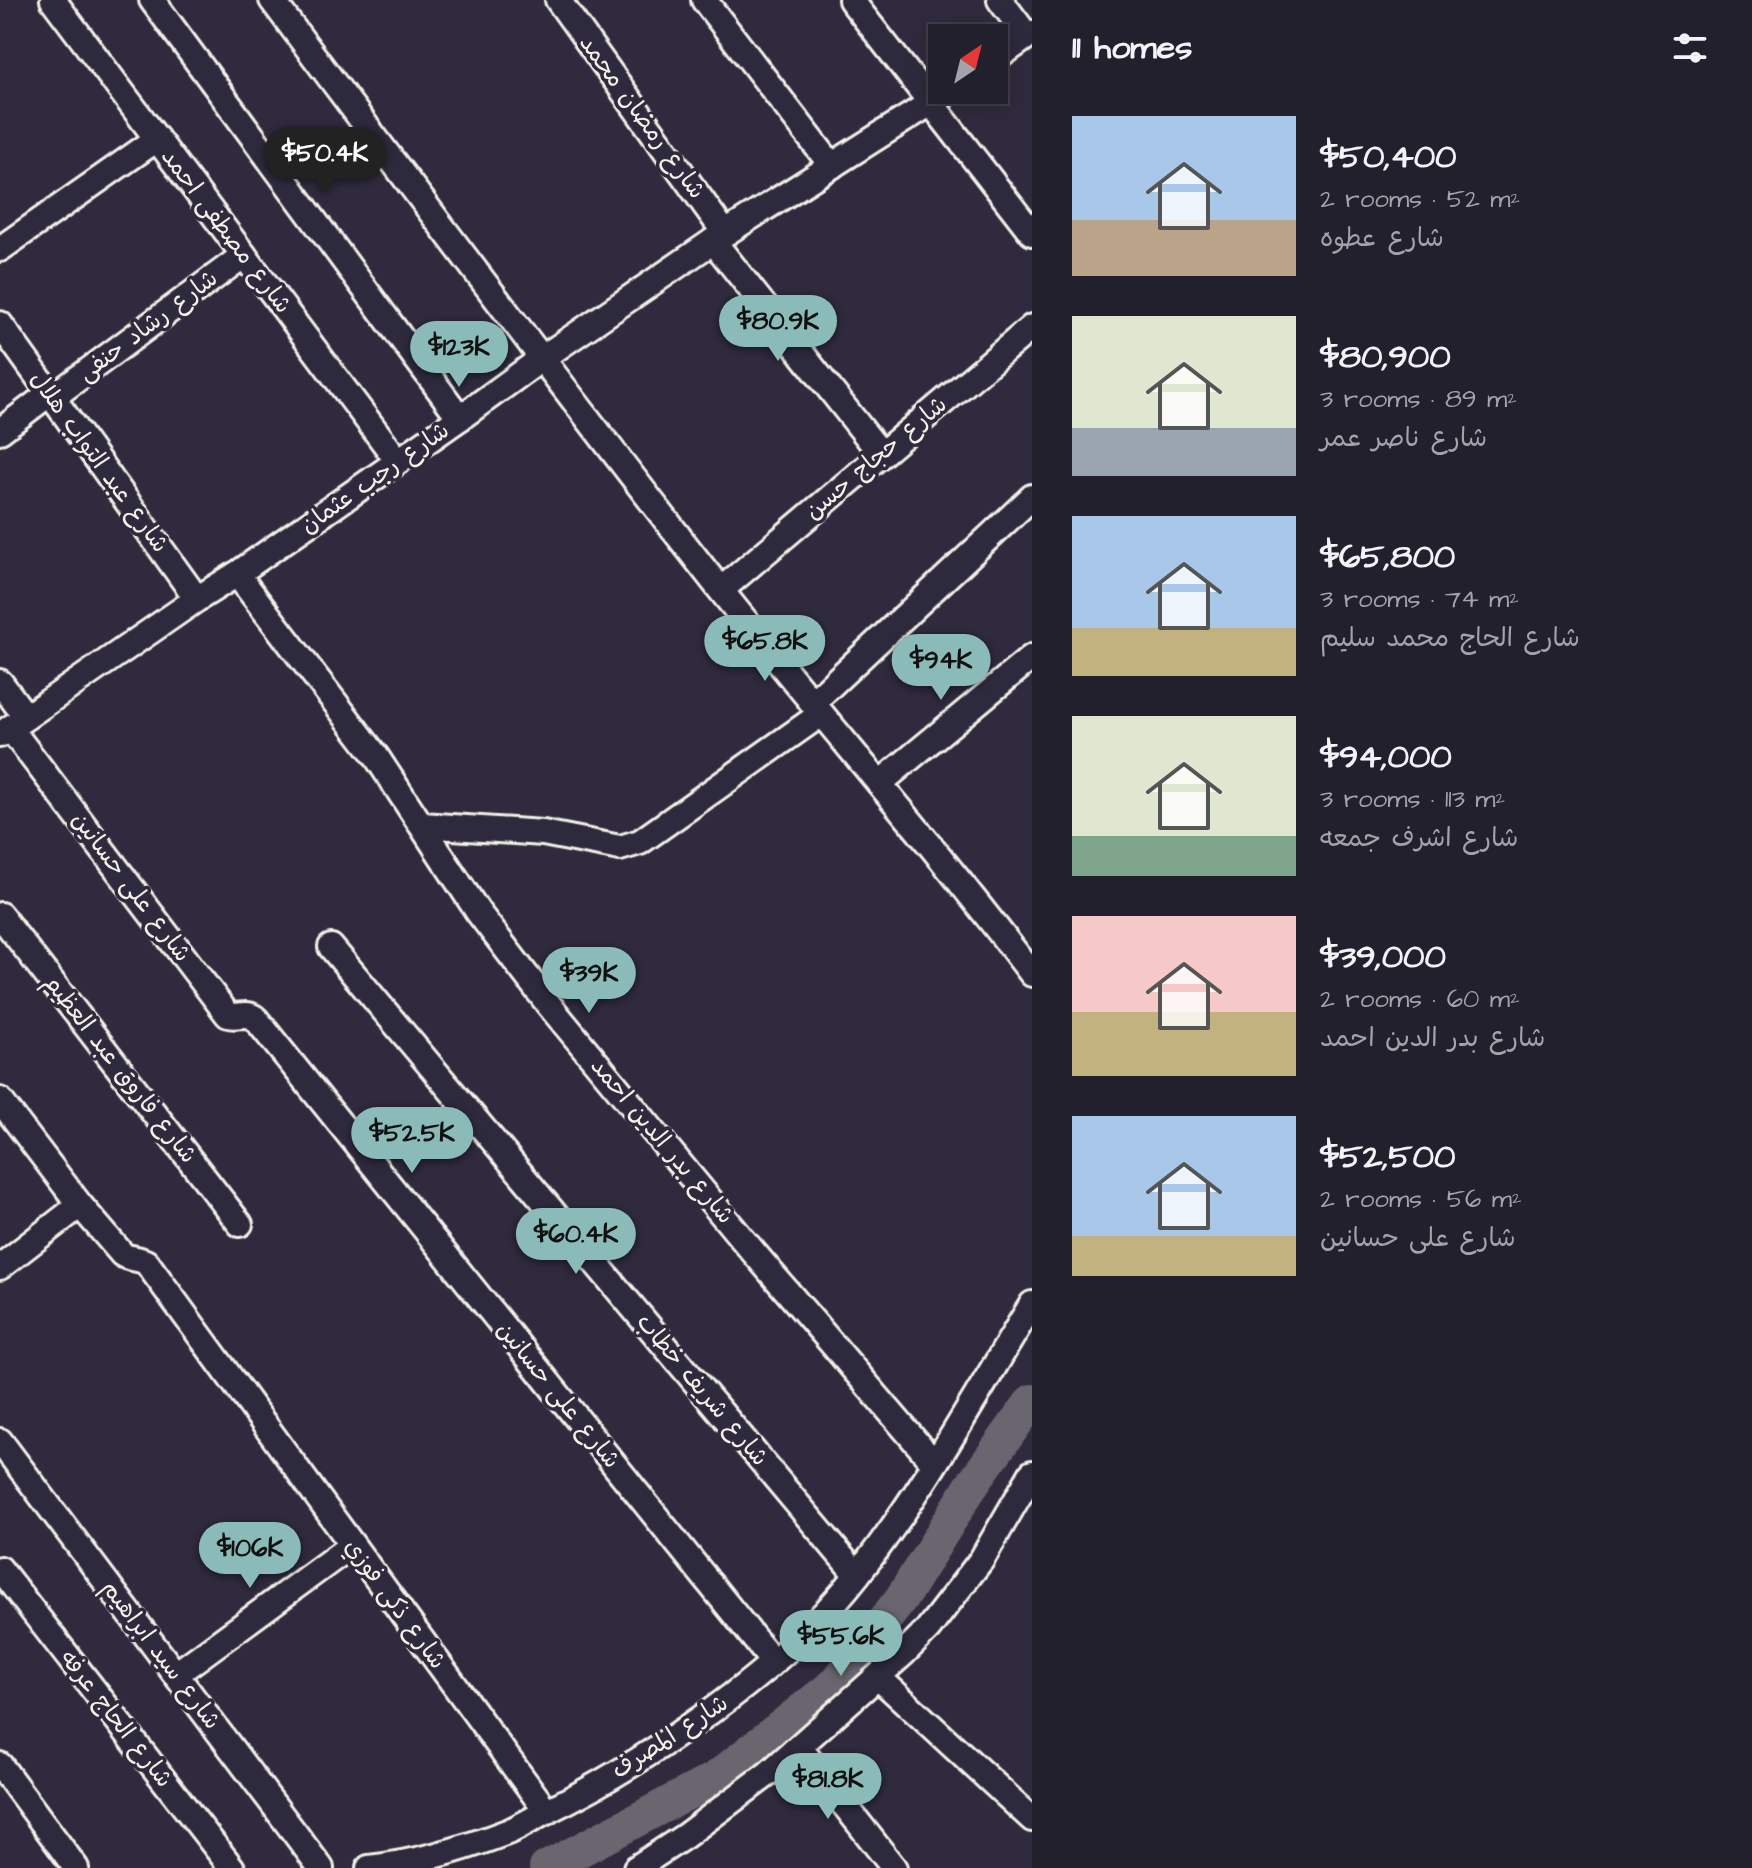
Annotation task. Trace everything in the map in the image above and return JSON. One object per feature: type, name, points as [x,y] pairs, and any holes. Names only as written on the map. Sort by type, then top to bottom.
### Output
[{"type":"street","name":"شارع مصطفى احمد","points":[[53,0],[398,461]]},
{"type":"street","points":[[152,0],[460,418]]},
{"type":"street","points":[[272,0],[541,359],[721,590],[1032,974]]},
{"type":"street","name":"شارع رمضان محمد","points":[[558,0],[719,237],[881,454]]},
{"type":"street","points":[[704,0],[832,166]]},
{"type":"street","points":[[851,0],[928,83]]},
{"type":"street","points":[[1000,0],[1030,35],[1008,50]]},
{"type":"street","name":"شارع رجب عثمان","points":[[12,727],[237,574],[719,237],[930,104]]},
{"type":"street","points":[[946,104],[1032,233]]},
{"type":"street","points":[[0,249],[157,139]]},
{"type":"street","name":"شارع رشاد حنفى","points":[[0,431],[244,255]]},
{"type":"street","name":"شارع عبد التواب هلال","points":[[0,324],[197,599]]},
{"type":"street","name":"شارع حجاج حسن","points":[[721,590],[1032,327]]},
{"type":"street","points":[[422,825],[543,833],[620,848],[640,842],[816,708],[1032,497]]},
{"type":"street","name":"شارع بدر الدين احمد","points":[[237,574],[376,756],[478,912],[549,1005],[739,1235],[934,1463]]},
{"type":"street","points":[[880,783],[1032,657]]},
{"type":"street","name":"شارع على حسانين","points":[[0,682],[12,727],[228,1015],[249,1015],[256,1019],[773,1662]]},
{"type":"street","name":"شارع فاروق عبد العظيم","points":[[0,915],[240,1224]]},
{"type":"street","name":"شارع شريف خطاب","points":[[331,947],[857,1575]]},
{"type":"street","name":"شارع ذكى فوزي","points":[[0,1100],[80,1205],[122,1254],[147,1263],[547,1812]]},
{"type":"street","points":[[0,1267],[80,1205]]},
{"type":"street","name":"شارع المصرف","points":[[369,1868],[455,1849],[511,1830],[574,1798],[684,1731],[732,1697],[805,1633],[857,1575],[934,1463],[1032,1304]]},
{"type":"street","name":"شارع سيد ابراهيم","points":[[0,1441],[321,1868]]},
{"type":"street","points":[[636,1868],[769,1773],[928,1629],[982,1559],[1032,1473]]},
{"type":"street","points":[[176,1674],[352,1545]]},
{"type":"street","name":"شارع الحاج عرفه","points":[[0,1569],[232,1868]]},
{"type":"street","points":[[878,1677],[1032,1819]]},
{"type":"street","points":[[799,1747],[894,1868]]},
{"type":"street","points":[[0,1765],[76,1868]]},
{"type":"path","points":[[868,1616],[894,1642]]},
{"type":"waterway","points":[[546,1868],[716,1778],[836,1683],[901,1599],[975,1480],[1032,1401]]}]
